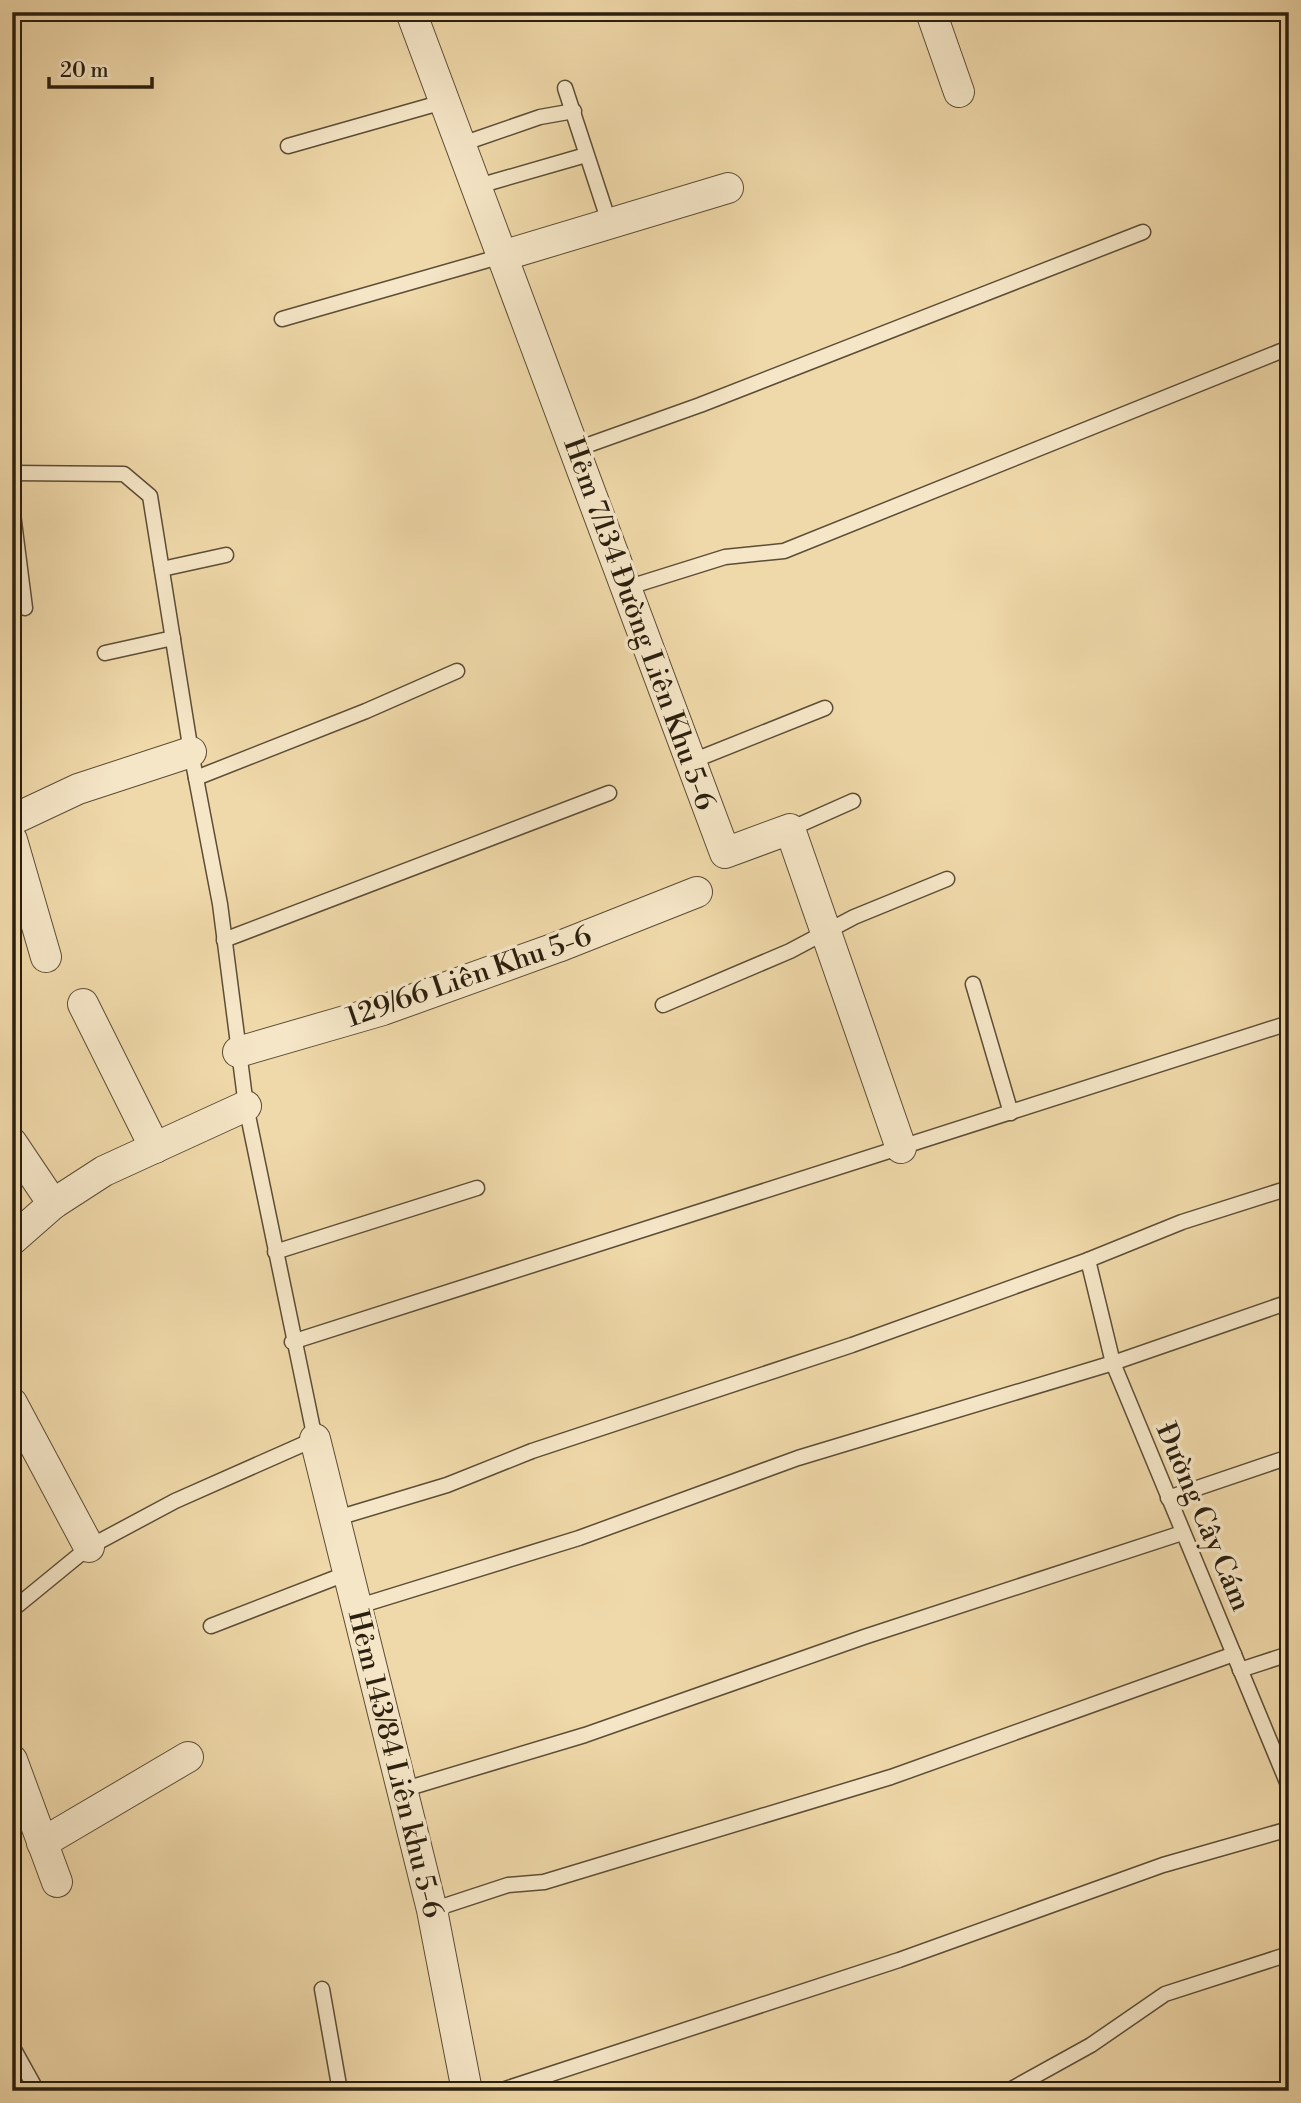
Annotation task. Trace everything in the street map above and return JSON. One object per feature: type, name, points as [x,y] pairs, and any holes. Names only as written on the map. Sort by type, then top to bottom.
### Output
[{"type":"street","name":"Hẻm 7/134 Đường Liên Khu 5-6","points":[[411,12],[725,853],[790,828]]},
{"type":"street","points":[[931,12],[959,92]]},
{"type":"street","points":[[502,256],[728,188]]},
{"type":"street","points":[[12,820],[78,789],[193,765]]},
{"type":"street","points":[[790,828],[901,1148]]},
{"type":"street","points":[[12,840],[46,957]]},
{"type":"street","name":"129/66 Liên Khu 5-6","points":[[238,1052],[383,1010],[558,947],[697,892]]},
{"type":"street","points":[[83,1004],[155,1148]]},
{"type":"street","points":[[12,1240],[53,1204],[104,1171],[246,1106]]},
{"type":"street","points":[[12,1143],[53,1204]]},
{"type":"street","points":[[12,1403],[89,1546]]},
{"type":"street","name":"Hẻm 143/84 Liên khu 5-6","points":[[315,1439],[432,1910],[467,2091]]},
{"type":"street","points":[[42,1843],[188,1757]]},
{"type":"street","points":[[12,1760],[57,1882]]},
{"type":"lane","points":[[565,88],[609,222]]},
{"type":"lane","points":[[289,146],[443,102]]},
{"type":"lane","points":[[460,145],[540,117],[574,111]]},
{"type":"lane","points":[[475,187],[586,155]]},
{"type":"lane","points":[[574,450],[700,405],[1143,232]]},
{"type":"lane","points":[[282,319],[502,256]]},
{"type":"lane","points":[[626,588],[725,557],[784,551],[1281,351]]},
{"type":"lane","points":[[12,473],[124,474],[150,496],[224,940],[246,1106],[292,1342],[315,1439],[175,1501],[89,1546],[12,1610]]},
{"type":"lane","points":[[12,506],[24,608]]},
{"type":"lane","points":[[162,569],[226,555]]},
{"type":"lane","points":[[105,653],[173,638]]},
{"type":"lane","points":[[193,765],[366,711],[457,671]]},
{"type":"lane","points":[[690,762],[825,708]]},
{"type":"lane","points":[[224,940],[609,793]]},
{"type":"lane","points":[[790,828],[853,801]]},
{"type":"lane","points":[[663,1005],[827,934],[854,917],[947,879]]},
{"type":"lane","points":[[973,984],[1011,1113]]},
{"type":"lane","points":[[292,1342],[1289,1023]]},
{"type":"lane","points":[[275,1252],[477,1188]]},
{"type":"lane","points":[[334,1519],[447,1485],[532,1451],[793,1366],[1088,1261],[1182,1222],[1289,1188]]},
{"type":"lane","name":"Đường Cây Cám","points":[[1088,1261],[1113,1363],[1289,1787]]},
{"type":"lane","points":[[356,1607],[579,1538],[798,1458],[1113,1363],[1289,1302]]},
{"type":"lane","points":[[1168,1498],[1289,1457]]},
{"type":"lane","points":[[402,1790],[585,1735],[864,1637],[1182,1533]]},
{"type":"lane","points":[[211,1626],[348,1573]]},
{"type":"lane","points":[[432,1910],[509,1885],[544,1882],[891,1777],[1234,1654]]},
{"type":"lane","points":[[1240,1670],[1289,1654]]},
{"type":"lane","points":[[499,2091],[641,2047],[898,1960],[1163,1865],[1289,1829]]},
{"type":"lane","points":[[1009,2091],[1091,2045],[1165,1994],[1289,1954]]},
{"type":"lane","points":[[322,1989],[340,2091]]},
{"type":"lane","points":[[12,2046],[37,2091]]}]
